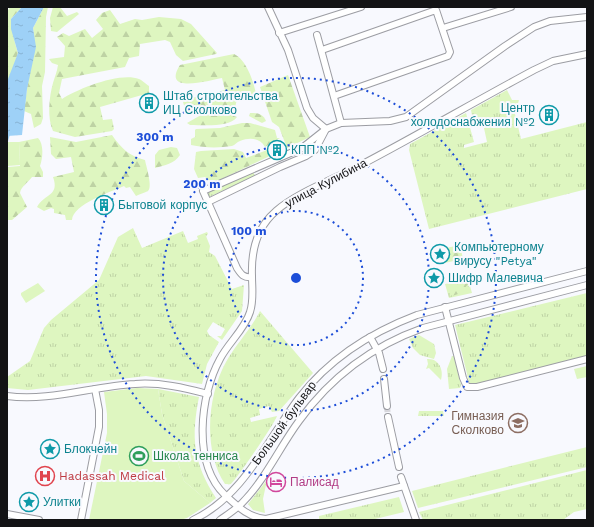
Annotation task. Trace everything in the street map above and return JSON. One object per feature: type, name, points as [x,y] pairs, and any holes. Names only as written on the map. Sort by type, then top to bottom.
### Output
[{"type":"street","points":[[268,7],[288,50],[307,108],[313,118],[326,129]]},
{"type":"street","points":[[279,33],[361,7]]},
{"type":"street","points":[[443,28],[511,7]]},
{"type":"street","points":[[322,50],[434,10],[438,12],[450,52],[448,56],[334,96]]},
{"type":"street","points":[[252,277],[242,276],[236,268],[203,191],[302,148],[326,129],[341,123],[390,121],[406,117],[534,27],[550,21],[587,17]]},
{"type":"street","points":[[317,35],[341,123]]},
{"type":"street","name":"улица Кулибина","points":[[404,486],[271,519],[256,518],[238,507],[221,490],[210,473],[204,453],[203,428],[208,394],[220,358],[250,315],[253,296],[252,258],[256,240],[263,225],[281,206],[534,70],[553,61],[587,54]]},
{"type":"street","points":[[208,202],[271,171],[306,156],[315,150],[326,129]]},
{"type":"street","points":[[283,156],[287,164]]},
{"type":"street","points":[[267,163],[271,171]]},
{"type":"street","name":"Большой бульвар","points":[[193,520],[209,511],[242,481],[285,417],[311,385],[333,364],[370,337],[400,321],[445,307],[587,271]]},
{"type":"street","name":"Большой бульвар","points":[[220,520],[238,507],[254,490],[298,422],[315,400],[345,371],[377,349],[401,336],[448,320],[587,285]]},
{"type":"street","points":[[445,307],[463,378],[467,387],[478,387],[587,359]]},
{"type":"street","points":[[370,337],[377,349],[383,369]]},
{"type":"street","points":[[384,380],[387,406]]},
{"type":"street","points":[[7,396],[42,396],[137,384],[156,384],[208,394]]},
{"type":"street","points":[[81,520],[99,427],[95,389]]},
{"type":"street","points":[[388,417],[399,467]]},
{"type":"street","points":[[401,477],[416,520]]},
{"type":"street","points":[[7,514],[38,520]]},
{"type":"green space","points":[[10,7],[22,7],[11,19],[18,53],[7,86],[7,12]]},
{"type":"green space","points":[[44,7],[48,7],[46,17],[45,72],[42,86],[43,118],[41,124],[34,128],[31,114],[24,111],[34,36],[33,28]]},
{"type":"green space","points":[[53,7],[60,7],[67,16],[77,12],[79,14],[57,32],[51,31],[50,18]]},
{"type":"green space","points":[[110,10],[120,24],[135,19],[142,20],[159,17],[181,19],[191,24],[217,53],[183,61],[176,55],[170,42],[165,40],[140,44],[139,56],[129,58],[125,67],[62,79],[59,93],[62,99],[88,86],[110,80],[131,77],[140,80],[149,86],[149,93],[100,107],[103,120],[112,119],[114,129],[112,131],[75,137],[53,131],[49,114],[52,89],[58,65],[52,63],[49,59],[64,57],[65,46],[57,37],[63,33],[69,36],[85,29],[92,38],[103,29],[96,20],[102,13]]},
{"type":"green space","points":[[234,54],[246,66],[256,94],[237,99],[235,108],[226,110],[227,114],[237,117],[233,121],[215,125],[190,125],[187,123],[201,115],[197,108],[195,112],[186,112],[183,102],[185,98],[225,90],[222,78],[198,83],[182,83],[177,80],[176,74],[180,65]]},
{"type":"green space","points":[[288,75],[310,137],[287,148],[279,127],[272,122],[260,87]]},
{"type":"green space","points":[[507,90],[512,100],[519,100],[515,114],[521,139],[587,122],[587,189],[429,229],[409,150],[410,144],[466,113],[474,142],[464,145],[464,148],[487,142],[482,119],[473,121],[471,110]]},
{"type":"green space","points":[[250,113],[260,114],[266,121],[262,123],[249,116]]},
{"type":"green space","points":[[242,123],[250,123],[275,130],[277,138],[280,138],[265,147],[258,140],[254,139],[239,141],[232,146],[227,147],[191,145],[191,139],[195,137],[196,129],[220,128]]},
{"type":"green space","points":[[112,135],[126,151],[145,160],[150,181],[148,191],[136,196],[130,187],[126,188],[124,186],[85,204],[74,214],[72,220],[66,220],[65,215],[54,213],[54,209],[51,208],[44,211],[37,207],[53,191],[55,183],[53,177],[74,172],[71,157],[56,159],[51,154],[50,137],[76,142]]},
{"type":"green space","points":[[38,138],[42,147],[42,159],[40,166],[43,172],[43,177],[32,177],[23,186],[20,193],[27,207],[12,220],[7,220],[7,159],[8,167],[20,166],[19,142]]},
{"type":"green space","points":[[7,142],[19,142],[20,165],[8,166]]},
{"type":"green space","points":[[171,147],[177,148],[180,155],[178,158],[166,165],[155,168],[155,155],[159,150]]},
{"type":"green space","points":[[275,147],[276,153],[213,183],[205,177],[198,178],[194,169],[196,152],[234,149],[243,152],[246,158]]},
{"type":"green space","points":[[253,171],[255,176],[209,197],[206,192]]},
{"type":"green space","points":[[133,228],[142,248],[183,231],[188,243],[198,239],[197,236],[207,232],[208,234],[206,236],[210,246],[209,252],[215,256],[232,289],[244,285],[242,311],[222,340],[217,336],[221,336],[225,329],[213,322],[207,331],[209,335],[219,342],[207,364],[202,384],[146,376],[28,390],[7,388],[7,377],[30,361],[44,328],[51,320],[99,280],[118,237]]},
{"type":"green space","points":[[460,245],[463,259],[440,264],[437,250]]},
{"type":"green space","points":[[458,246],[461,252],[456,259],[449,259],[440,252]]},
{"type":"green space","points":[[468,279],[472,293],[449,298],[445,284]]},
{"type":"green space","points":[[467,280],[468,284],[464,289],[469,286],[470,290],[452,296],[450,294],[454,290],[449,289],[451,284],[457,285],[460,282]]},
{"type":"green space","points":[[38,283],[45,291],[26,303],[21,293]]},
{"type":"green space","points":[[587,293],[587,356],[478,384],[471,384],[469,382],[455,325]]},
{"type":"green space","points":[[260,311],[313,373],[279,411],[272,412],[269,406],[259,409],[260,415],[250,418],[251,422],[277,416],[263,440],[231,484],[225,484],[218,471],[213,456],[211,440],[210,423],[215,391],[226,362]]},
{"type":"green space","points":[[419,335],[434,344],[436,353],[434,359],[420,355],[413,348],[409,339]]},
{"type":"green space","points":[[452,356],[454,356],[461,385],[460,388],[449,389],[447,369]]},
{"type":"green space","points":[[427,359],[435,360],[440,365],[442,372],[441,380],[429,368],[426,369],[428,364]]},
{"type":"green space","points":[[587,366],[587,377],[577,379],[574,369]]},
{"type":"green space","name":"Школа тенниса","points":[[137,388],[158,389],[162,414],[184,481],[210,503],[187,518],[180,520],[89,520],[107,433],[107,414],[104,392]]},
{"type":"green space","points":[[158,389],[199,397],[195,425],[196,449],[198,461],[208,485],[216,498],[210,503],[184,481],[162,414]]},
{"type":"green space","points":[[419,411],[443,411],[444,416],[418,416]]},
{"type":"green space","points":[[587,447],[587,467],[418,508],[412,491]]},
{"type":"green space","points":[[587,470],[587,509],[574,512],[563,520],[423,520],[419,512]]},
{"type":"green space","points":[[267,480],[263,499],[265,513],[253,510],[248,504]]},
{"type":"green space","points":[[399,497],[404,512],[371,520],[319,520],[319,516]]},
{"type":"water","points":[[22,7],[44,7],[33,28],[36,47],[27,89],[22,135],[7,136],[8,79],[18,53],[11,29],[11,19]]},
{"type":"waterway","points":[[7,142],[9,135]]},
{"type":"tunnel","points":[[387,406],[388,417]]},
{"type":"place","name":"Штаб строительства ИЦ Сколково","points":[[149,103]]},
{"type":"place","name":"Центр холодоснабжения №2","points":[[549,115]]},
{"type":"place","name":"КПП №2","points":[[277,150]]},
{"type":"place","name":"Бытовой корпус","points":[[104,205]]},
{"type":"place","name":"Компьютерному вирусу \"Petya\"","points":[[440,254]]},
{"type":"place","name":"Шифр Малевича","points":[[434,278]]},
{"type":"place","name":"Гимназия Сколково","points":[[518,423]]},
{"type":"place","name":"Блокчейн","points":[[50,449]]},
{"type":"place","name":"Школа тенниса","points":[[139,456]]},
{"type":"place","name":"Hadassah Medical","points":[[45,476]]},
{"type":"place","name":"Палисад","points":[[276,482]]},
{"type":"place","name":"Улитки","points":[[29,502]]}]
